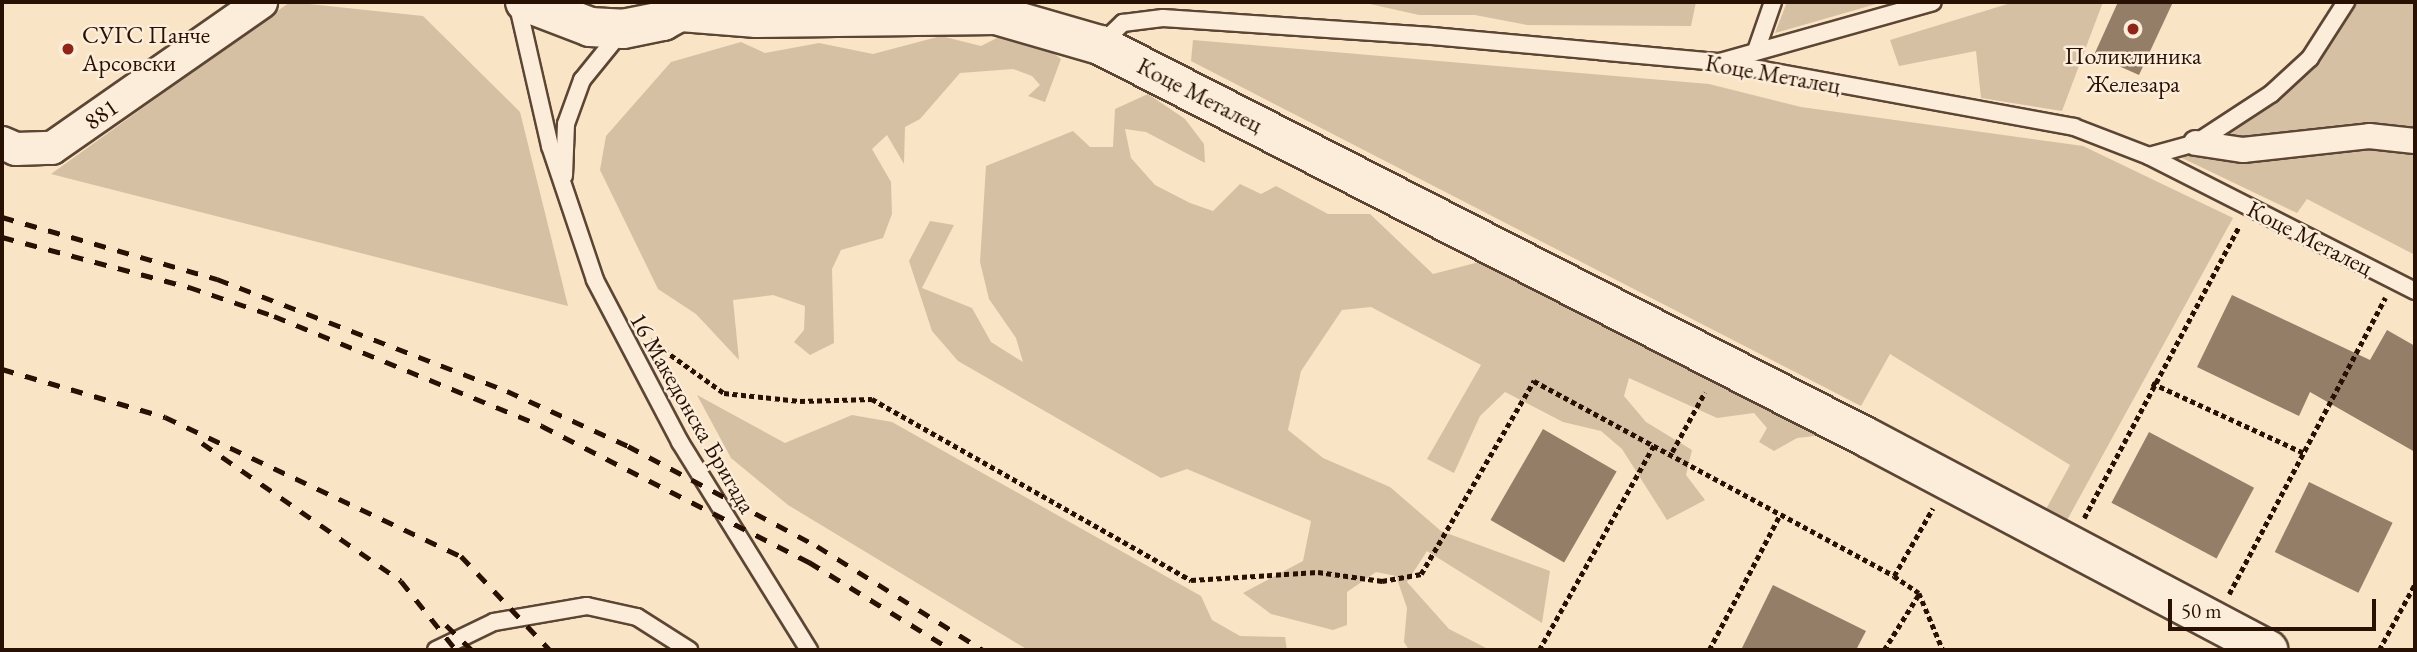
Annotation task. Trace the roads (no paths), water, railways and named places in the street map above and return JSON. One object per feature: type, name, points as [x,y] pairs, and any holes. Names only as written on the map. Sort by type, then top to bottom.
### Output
[{"type":"street","name":"881","points":[[2,143],[16,149],[52,148],[261,2]]},
{"type":"street","points":[[525,2],[590,27],[623,29]]},
{"type":"street","name":"Коце Металец","points":[[816,2],[861,17]]},
{"type":"street","name":"Коце Металец","points":[[623,29],[689,7],[861,17],[996,15],[1100,45],[1949,480],[2268,650]]},
{"type":"street","points":[[2196,143],[2243,149],[2369,136],[2415,141]]},
{"type":"lane","name":"16 Македонска Бригада","points":[[517,2],[578,238],[620,334],[809,650]]},
{"type":"lane","points":[[1757,48],[1773,2]]},
{"type":"lane","points":[[1720,62],[1757,48],[1933,2]]},
{"type":"lane","points":[[2150,156],[2196,143],[2271,94],[2311,58],[2346,2]]},
{"type":"lane","name":"Коце Металец","points":[[1100,45],[1123,23],[1163,18],[1720,62],[2074,127],[2150,156],[2415,291]]},
{"type":"lane","name":"16 Македонска Бригада","points":[[564,186],[566,124],[578,91],[623,29]]},
{"type":"lane","points":[[436,650],[494,622],[587,606],[637,617],[689,650]]},
{"type":"railway","points":[[2,217],[217,279],[507,391],[628,446],[817,546],[983,650]]},
{"type":"railway","points":[[2,237],[189,287],[274,316],[542,426],[809,562],[952,650]]},
{"type":"railway","points":[[2,369],[165,417],[461,556],[550,650]]},
{"type":"railway","points":[[202,443],[401,581],[456,650]]},
{"type":"railway","points":[[446,625],[472,650]]},
{"type":"place","name":"Поликлиника Железара","points":[[2133,29]]},
{"type":"place","name":"СУГС Панче Арсовски","points":[[68,49]]}]
